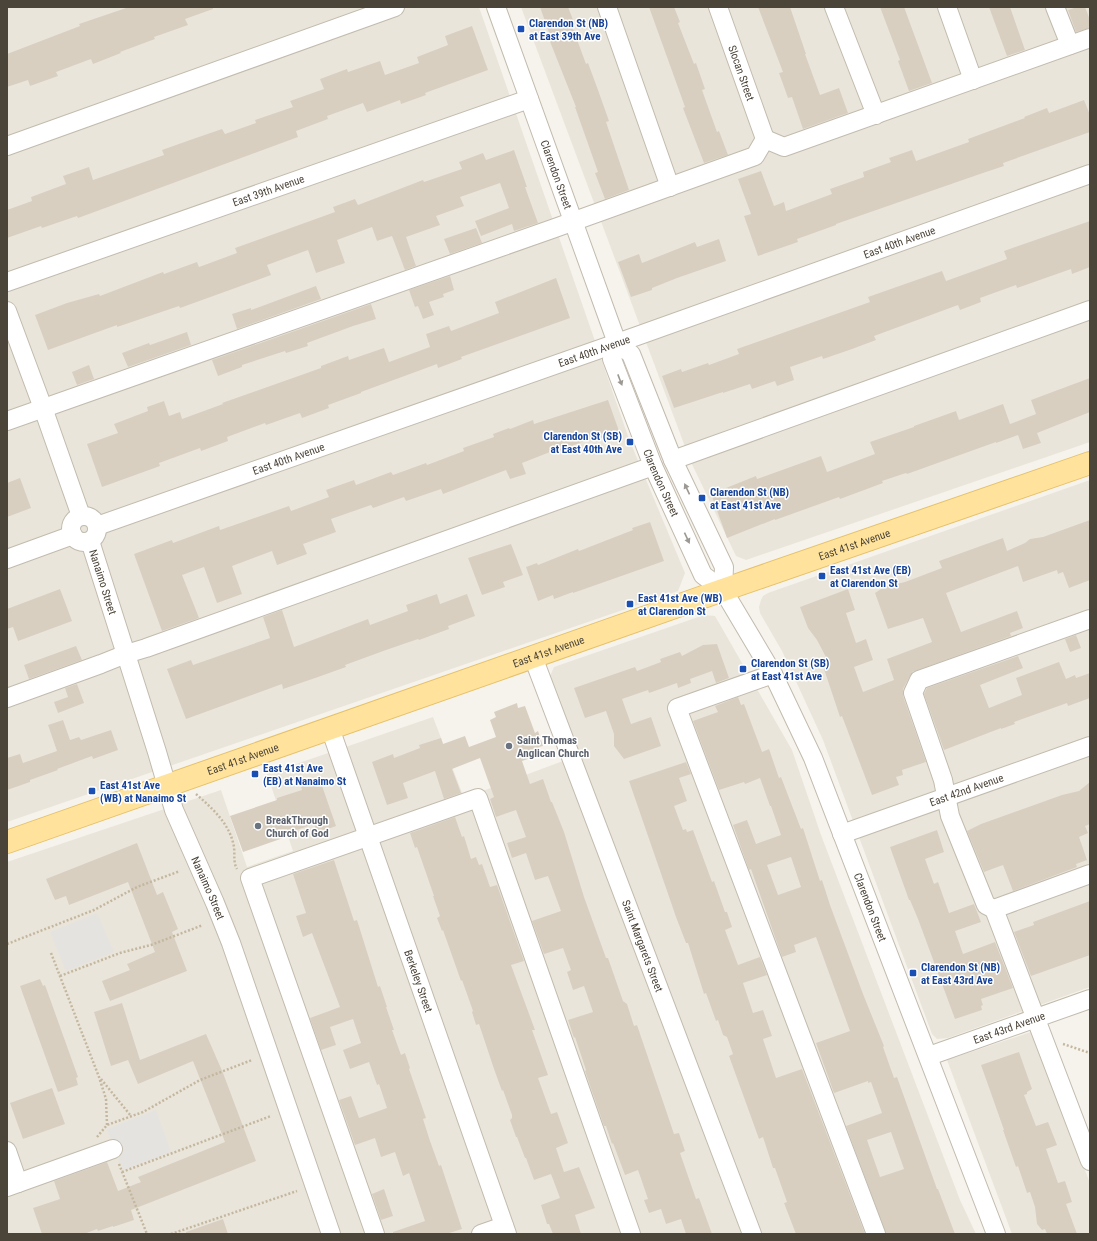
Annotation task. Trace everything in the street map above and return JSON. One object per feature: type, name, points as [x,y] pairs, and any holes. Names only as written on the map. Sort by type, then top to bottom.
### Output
[{"type":"main road","name":"East 41st Avenue","points":[[7,842],[722,590],[1090,463]]},
{"type":"street","points":[[7,146],[395,7]]},
{"type":"street","name":"Clarendon Street","points":[[496,7],[617,343],[631,354],[673,460],[724,567],[722,590]]},
{"type":"street","points":[[607,7],[670,187]]},
{"type":"street","name":"Slocan Street","points":[[718,7],[765,139]]},
{"type":"street","points":[[834,7],[876,115]]},
{"type":"street","points":[[947,7],[973,80]]},
{"type":"street","points":[[1055,7],[1070,45]]},
{"type":"street","points":[[7,421],[755,156],[765,139],[784,147],[1090,38]]},
{"type":"street","name":"East 39th Avenue","points":[[7,282],[529,99]]},
{"type":"street","name":"East 40th Avenue","points":[[94,534],[617,343],[1090,174]]},
{"type":"street","points":[[673,460],[1090,310]]},
{"type":"street","points":[[7,311],[81,516]]},
{"type":"street","name":"Clarendon Street","points":[[617,343],[612,359],[653,466],[704,575],[722,590],[773,674],[813,758],[996,1234]]},
{"type":"street","points":[[7,698],[653,466]]},
{"type":"street","points":[[81,516],[89,517],[96,522],[94,534],[86,542],[78,541],[71,531],[72,524],[81,516]]},
{"type":"street","name":"Nanaimo Street","points":[[94,534],[126,654],[174,810],[231,943],[331,1234]]},
{"type":"street","points":[[7,559],[73,535]]},
{"type":"street","points":[[1090,619],[919,680],[913,692],[943,780],[950,816],[986,905],[994,909],[1090,1161]]},
{"type":"street","name":"Saint Margarets Street","points":[[533,657],[752,1234]]},
{"type":"street","points":[[773,674],[677,708],[876,1234]]},
{"type":"street","name":"Berkeley Street","points":[[330,728],[506,1230]]},
{"type":"street","name":"East 42nd Avenue","points":[[842,834],[1090,746]]},
{"type":"street","points":[[375,1234],[250,878],[478,798],[631,1234]]},
{"type":"street","points":[[994,909],[1090,874]]},
{"type":"street","name":"East 43rd Avenue","points":[[928,1056],[1039,1025],[1090,999]]},
{"type":"street","points":[[7,1151],[12,1185],[113,1149]]},
{"type":"street","points":[[481,1234],[506,1230]]},
{"type":"path","points":[[196,794],[221,816],[229,831],[234,847],[235,865],[238,872],[250,878]]},
{"type":"path","points":[[7,944],[94,910],[137,887],[180,871]]},
{"type":"path","points":[[60,976],[120,953],[157,943],[202,925]]},
{"type":"path","points":[[51,953],[99,1077],[106,1099],[108,1125]]},
{"type":"path","points":[[1039,1025],[1054,1041],[1090,1053]]},
{"type":"path","points":[[89,1158],[97,1136],[108,1125],[143,1112],[200,1080],[252,1060]]},
{"type":"path","points":[[99,1077],[131,1116]]},
{"type":"path","points":[[122,1172],[271,1116]]},
{"type":"path","points":[[113,1149],[147,1234]]},
{"type":"path","points":[[171,1234],[297,1191]]},
{"type":"shaded area","points":[[7,7],[479,7],[629,439],[685,573],[678,591],[7,822]]},
{"type":"shaded area","points":[[521,7],[1090,7],[1090,442],[746,560],[736,556],[690,460]]},
{"type":"shaded area","points":[[1090,480],[1090,987],[948,1038],[937,1039],[932,1034],[823,740],[782,651],[760,613],[759,607],[763,596],[768,593]]},
{"type":"shaded area","points":[[704,615],[715,616],[792,750],[821,835],[960,1200],[976,1234],[7,1234],[7,862],[221,790],[247,867],[293,851],[267,774],[433,717],[464,798],[579,755],[550,676],[554,667]]},
{"type":"shaded area","points":[[97,913],[114,952],[66,971],[50,932]]},
{"type":"shaded area","points":[[1031,1032],[1090,1183],[1090,1234],[1012,1234],[947,1060]]},
{"type":"shaded area","points":[[156,1110],[171,1152],[123,1170],[107,1129]]},
{"type":"building","points":[[129,7],[213,7],[213,9],[185,19],[188,25],[154,37],[155,39],[93,64],[91,59],[56,72],[58,76],[30,86],[28,80],[7,87],[7,54],[80,26],[79,24]]},
{"type":"building","points":[[540,7],[568,7],[575,25],[572,26],[586,64],[588,63],[609,121],[606,122],[629,190],[605,199],[595,173],[598,172],[576,107],[549,39],[551,38]]},
{"type":"building","points":[[649,7],[674,7],[680,22],[678,23],[694,64],[696,63],[705,89],[702,90],[717,132],[719,131],[728,155],[704,163],[683,108],[685,107]]},
{"type":"building","points":[[758,7],[790,7],[820,95],[839,88],[848,113],[803,129],[792,97],[788,98],[779,73],[783,72]]},
{"type":"building","points":[[880,7],[904,7],[932,83],[909,91],[898,61],[900,60]]},
{"type":"building","points":[[989,7],[1010,7],[1025,50],[1007,56]]},
{"type":"building","points":[[1077,7],[1085,7],[1090,20],[1090,28],[1076,32],[1068,10]]},
{"type":"building","points":[[472,26],[488,70],[425,93],[426,95],[401,104],[400,100],[367,112],[363,103],[327,116],[328,119],[296,131],[298,137],[78,218],[77,216],[42,228],[41,226],[7,238],[7,210],[32,201],[31,197],[66,184],[63,176],[89,167],[93,180],[164,155],[162,150],[190,140],[222,129],[225,134],[256,123],[255,120],[293,107],[290,101],[324,89],[320,79],[347,69],[348,72],[380,61],[385,75],[419,63],[417,57],[448,45],[445,36]]},
{"type":"building","points":[[1084,100],[1090,115],[1090,132],[1003,163],[1004,166],[836,224],[797,239],[798,242],[758,256],[744,216],[751,214],[738,179],[761,171],[774,206],[784,202],[786,211],[832,194],[830,189],[864,177],[863,172],[891,162],[889,158],[912,150],[916,161],[969,142],[968,139],[1025,118],[1024,117],[1047,108],[1049,113]]},
{"type":"building","points":[[514,150],[538,223],[514,231],[512,224],[481,236],[475,221],[509,208],[500,183],[460,197],[464,206],[436,216],[440,225],[406,237],[416,266],[405,270],[392,236],[377,241],[372,227],[337,240],[345,263],[316,273],[308,250],[267,265],[271,275],[180,308],[179,306],[117,327],[117,325],[48,350],[35,315],[67,303],[99,294],[100,296],[163,272],[164,274],[197,262],[199,267],[237,253],[235,248],[335,212],[333,207],[355,199],[358,205],[423,180],[424,182],[462,169],[459,162],[483,153],[486,160]]},
{"type":"building","points":[[1090,221],[1090,267],[1072,274],[1071,269],[1017,288],[1016,285],[980,298],[981,302],[960,310],[958,305],[874,336],[876,340],[852,349],[823,359],[822,356],[790,367],[794,380],[777,386],[775,381],[752,389],[750,384],[674,408],[662,376],[681,369],[682,372],[708,363],[709,365],[739,354],[737,349],[870,302],[868,297],[942,271],[946,281],[1007,259],[1004,251]]},
{"type":"building","points":[[476,228],[482,243],[450,254],[444,239]]},
{"type":"building","points":[[719,239],[726,261],[677,278],[652,288],[652,290],[631,297],[618,262],[639,254],[642,263],[695,242],[697,247]]},
{"type":"building","points":[[450,276],[454,290],[443,294],[444,297],[429,302],[434,315],[423,319],[418,306],[415,307],[409,290]]},
{"type":"building","points":[[556,278],[570,318],[461,357],[462,359],[438,368],[437,364],[361,392],[328,405],[329,408],[302,418],[300,413],[266,425],[265,423],[227,437],[228,441],[201,451],[200,448],[159,463],[160,466],[102,487],[87,444],[118,433],[114,424],[148,411],[147,407],[164,401],[169,416],[180,412],[182,419],[223,404],[222,403],[321,368],[321,366],[348,356],[349,360],[384,348],[389,362],[430,347],[426,334],[449,326],[451,331],[499,313],[495,302]]},
{"type":"building","points":[[316,286],[321,299],[237,329],[232,314],[251,308],[251,310]]},
{"type":"building","points":[[371,304],[376,319],[307,343],[308,346],[286,353],[285,351],[242,365],[242,367],[218,376],[212,360]]},
{"type":"building","points":[[187,332],[191,345],[128,367],[122,353],[149,343],[150,345]]},
{"type":"building","points":[[89,365],[94,379],[77,385],[72,372]]},
{"type":"building","points":[[1090,378],[1090,412],[1037,433],[1041,443],[1023,449],[1018,435],[907,474],[906,473],[882,481],[883,483],[840,499],[839,497],[775,519],[727,538],[711,494],[756,476],[757,479],[821,456],[827,472],[875,454],[870,442],[956,411],[959,420],[1003,404],[1010,424],[1036,414],[1031,400]]},
{"type":"building","points":[[608,400],[619,431],[601,438],[600,435],[551,454],[550,452],[522,463],[526,474],[510,479],[506,470],[443,494],[441,489],[406,501],[404,497],[373,508],[371,505],[331,519],[336,532],[303,544],[307,554],[277,565],[272,551],[232,566],[242,594],[217,603],[204,567],[182,575],[199,618],[162,631],[134,554],[172,540],[173,543],[219,526],[220,530],[289,506],[291,511],[329,497],[326,490],[354,480],[356,485],[391,472],[393,475],[426,463],[427,465],[464,451],[463,448],[494,437],[493,434],[509,428],[510,429],[533,420],[534,424]]},
{"type":"building","points":[[20,478],[31,508],[7,517],[7,483]]},
{"type":"building","points":[[1090,520],[1090,580],[1069,588],[1063,572],[1058,574],[1057,570],[1023,582],[1018,566],[946,593],[961,632],[1017,611],[1023,628],[1010,633],[1011,636],[912,672],[903,689],[903,696],[926,762],[902,770],[903,775],[896,777],[899,785],[872,795],[842,716],[840,717],[822,663],[828,661],[817,640],[808,628],[800,607],[848,589],[855,610],[846,613],[856,643],[866,639],[873,660],[854,667],[863,692],[894,680],[887,659],[932,642],[923,618],[888,629],[875,593],[884,587],[905,582],[942,568],[939,561],[1003,538],[1007,551],[1025,543],[1030,539],[1043,537]]},
{"type":"building","points":[[650,522],[664,561],[573,593],[554,599],[553,595],[538,601],[526,567],[537,563],[538,565],[578,549],[579,551],[633,530],[632,528]]},
{"type":"building","points":[[511,544],[523,575],[503,582],[505,587],[482,595],[468,558]]},
{"type":"building","points":[[60,589],[72,621],[18,641],[13,627],[7,629],[7,609]]},
{"type":"building","points":[[437,594],[440,604],[467,594],[475,616],[448,626],[449,629],[345,665],[346,667],[318,677],[283,689],[282,684],[186,719],[167,669],[191,660],[193,665],[270,638],[263,617],[282,610],[294,647],[368,619],[370,625],[408,611],[406,605]]},
{"type":"building","points":[[1076,635],[1081,648],[1070,652],[1065,639]]},
{"type":"building","points":[[717,644],[729,678],[716,683],[712,671],[690,679],[691,683],[678,688],[677,683],[649,693],[648,690],[622,699],[631,724],[651,717],[661,746],[624,759],[614,746],[614,734],[606,711],[585,718],[574,688],[635,667],[637,671],[661,662],[660,659],[680,652],[682,656],[703,645]]},
{"type":"building","points":[[76,646],[82,660],[29,679],[24,665]]},
{"type":"building","points":[[1018,656],[1023,668],[980,685],[989,708],[1022,695],[1016,678],[1059,662],[1066,679],[1075,675],[1076,678],[1090,673],[1090,698],[1068,706],[1067,703],[944,750],[924,694],[927,688]]},
{"type":"building","points":[[77,684],[84,703],[58,713],[54,702],[68,697],[65,688]]},
{"type":"building","points":[[738,697],[741,705],[744,704],[762,752],[769,749],[779,778],[781,777],[801,829],[803,828],[820,881],[822,880],[863,994],[884,1046],[883,1047],[894,1078],[897,1077],[937,1189],[955,1234],[886,1234],[846,1126],[882,1113],[871,1082],[868,1083],[868,1081],[834,1093],[816,1043],[850,1031],[816,937],[794,945],[796,952],[782,957],[751,869],[749,870],[733,825],[747,820],[756,844],[781,835],[760,778],[745,784],[744,782],[719,790],[693,721],[718,712],[715,706]],"holes":[[[791,857],[801,887],[778,895],[767,865]],[[891,1132],[904,1169],[880,1177],[867,1140]]]},
{"type":"building","points":[[517,703],[518,708],[525,706],[535,733],[538,731],[543,746],[539,747],[542,754],[522,761],[530,784],[543,779],[564,832],[584,897],[606,958],[608,958],[623,1001],[627,1004],[634,1026],[637,1025],[674,1134],[679,1133],[685,1151],[680,1153],[696,1199],[699,1198],[712,1234],[686,1234],[681,1219],[666,1224],[661,1209],[649,1213],[644,1200],[648,1199],[638,1170],[625,1175],[606,1126],[604,1126],[568,1020],[593,1012],[584,986],[573,990],[567,972],[571,970],[563,948],[544,954],[532,921],[561,911],[548,876],[535,880],[526,853],[512,858],[507,843],[526,837],[516,810],[496,817],[490,799],[494,797],[480,758],[452,769],[461,793],[444,799],[435,771],[403,783],[408,798],[387,805],[372,762],[393,754],[394,758],[420,748],[419,745],[441,738],[443,744],[465,736],[469,747],[496,737],[490,720],[496,717],[494,712]]},
{"type":"building","points":[[63,720],[70,740],[79,737],[81,740],[111,730],[118,750],[93,759],[92,756],[7,790],[7,758],[20,754],[23,763],[57,751],[48,725]]},
{"type":"building","points":[[686,762],[691,774],[679,778],[687,801],[674,806],[683,830],[686,829],[687,832],[693,830],[712,882],[714,881],[725,912],[727,912],[732,927],[725,930],[738,965],[760,957],[767,975],[743,983],[753,1013],[763,1010],[772,1036],[763,1039],[776,1078],[802,1069],[865,1234],[796,1234],[784,1203],[787,1202],[775,1168],[773,1168],[763,1137],[759,1139],[729,1056],[733,1054],[727,1037],[723,1035],[718,1020],[716,1021],[706,993],[704,994],[688,943],[686,943],[676,917],[629,781]]},
{"type":"building","points":[[320,780],[336,826],[317,833],[314,824],[285,834],[286,837],[243,852],[230,816],[302,790],[301,787]]},
{"type":"building","points":[[1090,782],[1090,824],[1085,826],[1088,833],[1079,837],[1087,860],[1076,864],[1077,867],[1013,891],[1003,865],[984,872],[967,831],[981,824],[1062,795],[1079,791]]},
{"type":"building","points":[[455,817],[462,837],[464,836],[471,859],[476,857],[479,865],[482,864],[490,887],[497,885],[524,961],[511,965],[535,1030],[532,1030],[548,1075],[538,1078],[551,1114],[557,1112],[568,1143],[556,1148],[564,1172],[579,1167],[595,1208],[575,1215],[581,1234],[553,1234],[549,1224],[547,1224],[541,1205],[560,1198],[551,1174],[534,1180],[516,1137],[510,1120],[512,1115],[494,1069],[479,1024],[476,1025],[473,1011],[462,980],[461,981],[443,930],[442,931],[437,918],[440,916],[434,896],[417,847],[415,848],[410,833]]},
{"type":"building","points":[[937,830],[944,852],[925,859],[934,884],[938,882],[949,913],[974,904],[981,922],[955,931],[963,954],[995,942],[1013,988],[981,999],[983,1005],[981,1006],[982,1010],[955,1019],[890,847]]},
{"type":"building","points":[[137,843],[157,895],[163,892],[178,929],[172,932],[187,971],[110,1001],[102,981],[130,970],[127,964],[155,952],[128,882],[69,905],[66,896],[55,900],[46,879]]},
{"type":"building","points":[[334,860],[354,921],[357,920],[378,987],[380,986],[394,1030],[392,1030],[401,1055],[405,1053],[426,1118],[423,1119],[430,1141],[439,1166],[441,1165],[462,1229],[446,1234],[393,1234],[393,1232],[425,1221],[409,1173],[403,1176],[395,1152],[381,1157],[375,1138],[355,1145],[339,1100],[351,1096],[359,1118],[387,1108],[379,1084],[377,1085],[369,1062],[350,1069],[343,1050],[361,1043],[353,1019],[330,1027],[336,1045],[321,1050],[310,1018],[340,1007],[312,933],[303,937],[296,916],[306,913],[293,874]]},
{"type":"building","points":[[1090,901],[1090,955],[1031,976],[1014,932],[1034,925],[1033,922]]},
{"type":"building","points":[[40,979],[43,986],[45,985],[78,1077],[76,1078],[78,1085],[58,1092],[20,986]]},
{"type":"building","points":[[122,1003],[140,1060],[206,1034],[223,1073],[256,1161],[131,1210],[134,1220],[98,1231],[97,1229],[84,1234],[42,1234],[33,1208],[60,1199],[54,1181],[107,1162],[118,1191],[141,1182],[138,1177],[225,1142],[193,1061],[138,1084],[128,1060],[111,1066],[94,1012]]},
{"type":"building","points":[[1019,1052],[1032,1089],[1024,1095],[1036,1126],[1048,1122],[1057,1145],[1046,1149],[1058,1183],[1065,1181],[1072,1202],[1066,1204],[1077,1234],[1047,1234],[1045,1229],[1042,1230],[1037,1224],[1035,1207],[1030,1192],[1027,1193],[1018,1166],[1016,1167],[981,1065]]},
{"type":"building","points":[[52,1088],[65,1124],[23,1139],[10,1103]]},
{"type":"building","points":[[384,1189],[393,1216],[381,1220],[372,1194]]},
{"type":"building","points":[[223,1219],[228,1234],[186,1234],[186,1232]]},
{"type":"place","name":"Clarendon St (NB) at East 39th Ave","points":[[521,29]]},
{"type":"place","name":"Clarendon St (SB) at East 40th Ave","points":[[630,442]]},
{"type":"place","name":"Clarendon St (NB) at East 41st Ave","points":[[702,498]]},
{"type":"place","name":"East 41st Ave (EB) at Clarendon St","points":[[822,576]]},
{"type":"place","name":"East 41st Ave (WB) at Clarendon St","points":[[630,604]]},
{"type":"place","name":"Clarendon St (SB) at East 41st Ave","points":[[743,669]]},
{"type":"place","name":"Saint Thomas Anglican Church","points":[[509,746]]},
{"type":"place","name":"East 41st Ave (EB) at Nanaimo St","points":[[255,774]]},
{"type":"place","name":"East 41st Ave (WB) at Nanaimo St","points":[[92,791]]},
{"type":"place","name":"BreakThrough Church of God","points":[[258,826]]},
{"type":"place","name":"Clarendon St (NB) at East 43rd Ave","points":[[913,973]]}]
